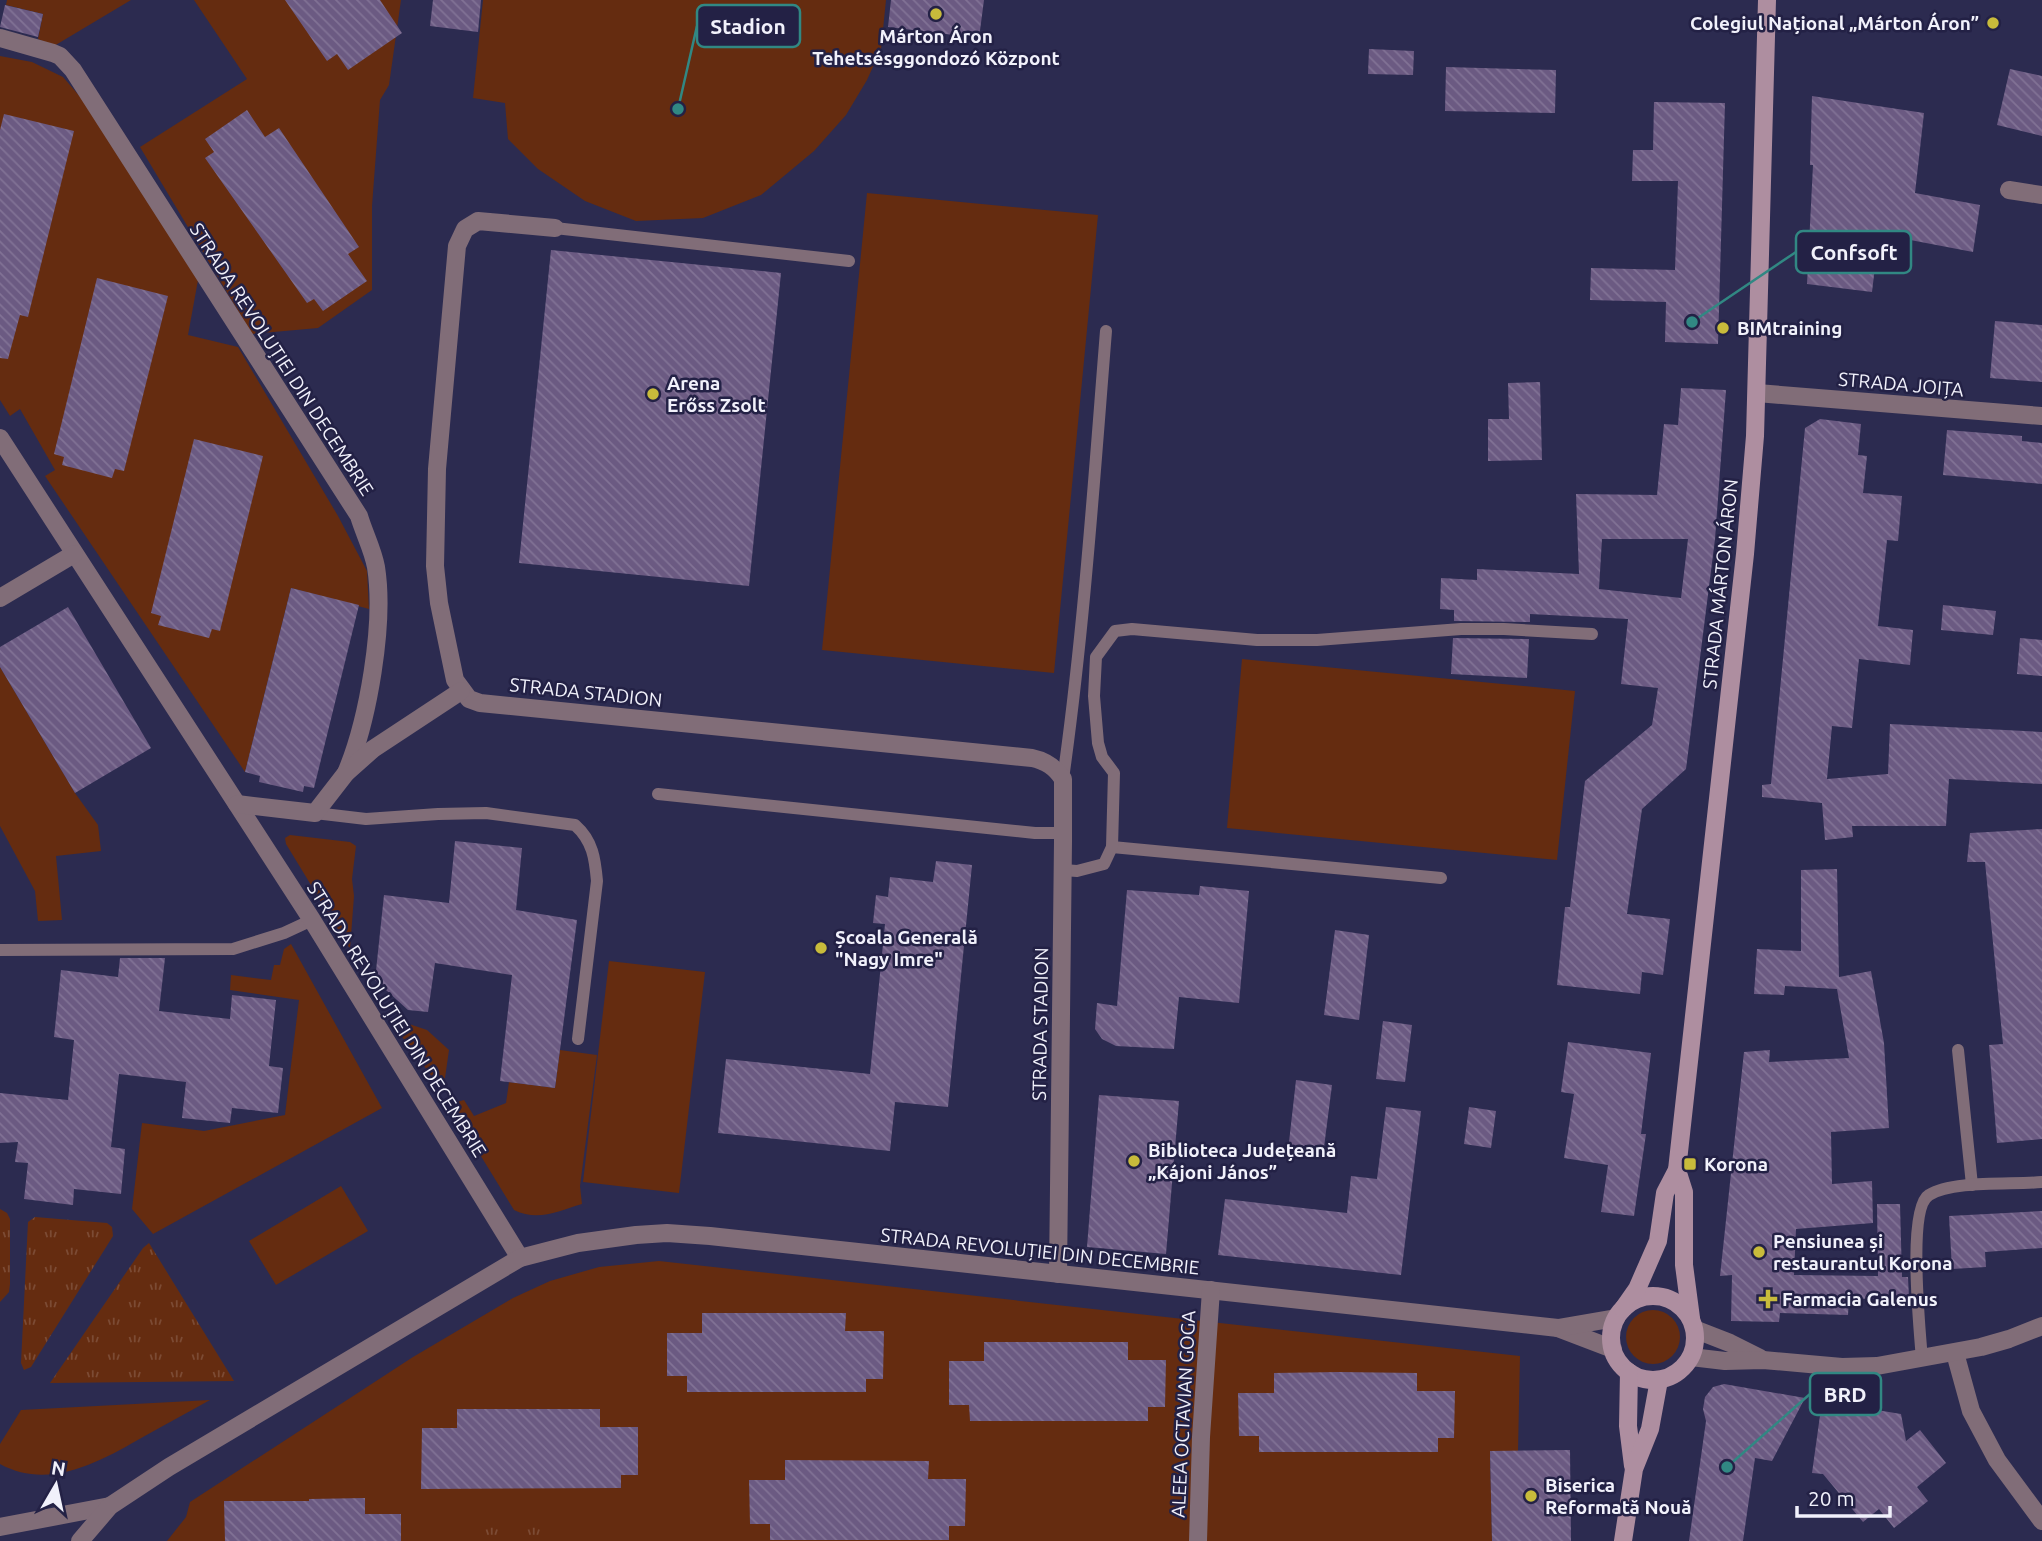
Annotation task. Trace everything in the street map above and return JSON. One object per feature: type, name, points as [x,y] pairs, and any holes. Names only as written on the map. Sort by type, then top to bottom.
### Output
[{"type":"main road","name":"STRADA MÁRTON ÁRON","points":[[1620,1314],[1637,1289],[1658,1241],[1665,1193],[1677,1170],[1745,554],[1757,393],[1767,0]]},
{"type":"main road","name":"STRADA MÁRTON ÁRON","points":[[1677,1170],[1684,1192],[1684,1265],[1693,1324]]},
{"type":"main road","points":[[1640,1298],[1663,1298],[1674,1302],[1693,1324],[1695,1344],[1691,1357],[1683,1368],[1672,1376],[1659,1380],[1638,1377],[1616,1358],[1611,1338],[1620,1314],[1640,1298]]},
{"type":"main road","points":[[1629,1372],[1628,1426],[1634,1469]]},
{"type":"main road","points":[[1623,1541],[1634,1469],[1650,1429],[1659,1380]]},
{"type":"street","name":"STRADA REVOLUȚIEI DIN DECEMBRIE","points":[[0,38],[53,52],[73,69],[359,516],[376,567],[378,600],[373,665],[366,706],[356,747],[346,773]]},
{"type":"street","points":[[2009,190],[2042,195]]},
{"type":"street","points":[[237,804],[315,813],[346,773],[373,749],[461,691],[455,680],[439,603],[434,530],[457,246],[465,229],[478,221],[555,228]]},
{"type":"street","name":"STRADA JOIȚA","points":[[1757,393],[2042,416]]},
{"type":"street","name":"STRADA REVOLUȚIEI DIN DECEMBRIE","points":[[0,438],[312,919],[520,1258]]},
{"type":"street","points":[[0,598],[74,554]]},
{"type":"street","name":"STRADA STADION","points":[[461,691],[480,703],[1032,758],[1050,764],[1063,779],[1058,1274]]},
{"type":"street","name":"STRADA REVOLUȚIEI DIN DECEMBRIE","points":[[80,1541],[110,1506],[169,1467],[520,1258],[605,1238],[667,1234],[710,1236],[1558,1328],[1613,1349]]},
{"type":"street","name":"ALEEA OCTAVIAN GOGA","points":[[1198,1541],[1201,1424],[1211,1290]]},
{"type":"street","name":"STRADA REVOLUȚIEI DIN DECEMBRIE","points":[[1558,1328],[1620,1314]]},
{"type":"street","points":[[1693,1324],[1763,1360]]},
{"type":"street","points":[[1691,1357],[1842,1367],[1877,1366],[1955,1353],[2009,1339],[2042,1326]]},
{"type":"street","points":[[1955,1353],[1971,1412],[1997,1460],[2042,1521]]},
{"type":"street","name":"STRADA REVOLUȚIEI DIN DECEMBRIE","points":[[0,1527],[110,1506]]},
{"type":"lane","points":[[555,228],[849,261]]},
{"type":"lane","points":[[1063,779],[1085,589],[1106,331]]},
{"type":"lane","points":[[1063,870],[1077,871],[1104,864],[1112,847],[1114,773],[1102,757],[1098,743],[1094,696],[1096,657],[1115,631],[1132,629],[1257,640],[1317,640],[1483,629],[1553,630],[1592,634]]},
{"type":"lane","points":[[657,794],[1063,833]]},
{"type":"lane","points":[[315,813],[366,819],[486,813],[575,825],[584,833],[594,856],[597,881],[578,1039]]},
{"type":"lane","points":[[1112,847],[1441,878]]},
{"type":"lane","points":[[0,950],[233,949],[284,933],[312,919]]},
{"type":"lane","points":[[1958,1050],[1972,1185]]},
{"type":"lane","points":[[1922,1360],[1916,1233],[1922,1201],[1929,1194],[1946,1189],[2042,1182]]},
{"type":"green space","points":[[7,0],[131,0],[54,46],[38,39],[43,14],[6,5]]},
{"type":"green space","points":[[194,0],[401,0],[389,85],[380,100],[372,206],[372,290],[318,328],[252,334],[140,147],[247,79]]},
{"type":"green space","points":[[483,0],[886,0],[881,49],[867,80],[846,115],[814,151],[761,195],[703,218],[636,221],[585,201],[538,169],[508,139],[505,103],[473,98]]},
{"type":"green space","points":[[0,56],[32,62],[63,77],[95,114],[198,280],[188,335],[238,347],[338,516],[367,571],[369,609],[291,588],[245,772],[45,476],[55,470],[20,409],[10,416],[0,400]]},
{"type":"green space","points":[[867,193],[1098,215],[1054,673],[822,650]]},
{"type":"green space","points":[[1242,659],[1575,691],[1557,860],[1227,828]]},
{"type":"green space","points":[[0,667],[75,793],[98,825],[101,851],[56,856],[62,920],[38,921],[35,891],[0,826]]},
{"type":"green space","points":[[290,835],[350,842],[356,846],[350,949],[286,844],[285,838]]},
{"type":"green space","points":[[291,944],[382,1108],[153,1234],[132,1209],[142,1123],[204,1131],[285,1115],[299,1000],[230,990],[231,975],[271,980],[274,965],[280,965],[284,949]]},
{"type":"green space","points":[[609,961],[705,972],[679,1193],[583,1182]]},
{"type":"green space","points":[[400,1021],[427,1030],[449,1050],[445,1078],[436,1082],[394,1026]]},
{"type":"green space","points":[[560,1050],[597,1055],[580,1186],[582,1204],[548,1214],[531,1215],[514,1210],[452,1109],[457,1102],[464,1100],[474,1116],[506,1103],[509,1082],[555,1088]]},
{"type":"green space","points":[[341,1186],[368,1231],[276,1285],[249,1241]]},
{"type":"green space","points":[[0,1209],[7,1213],[10,1219],[10,1284],[9,1292],[0,1302]]},
{"type":"green space","points":[[35,1217],[107,1223],[112,1227],[113,1236],[31,1367],[24,1370],[21,1363],[28,1222]]},
{"type":"green space","points":[[149,1243],[234,1381],[50,1383],[143,1248]]},
{"type":"green space","points":[[659,1261],[1520,1356],[1518,1451],[1490,1452],[1492,1541],[167,1541],[186,1517],[190,1502],[413,1357],[513,1298],[550,1281],[599,1267]]},
{"type":"green space","points":[[1653,1310],[1672,1318],[1680,1337],[1672,1356],[1653,1364],[1634,1356],[1626,1337],[1634,1318]]},
{"type":"green space","points":[[210,1400],[110,1455],[74,1470],[37,1475],[18,1472],[0,1464],[0,1444],[21,1410]]},
{"type":"green space","points":[[473,1523],[546,1523],[546,1541],[481,1541]]},
{"type":"building","points":[[285,0],[380,0],[402,33],[348,70],[337,54],[327,61]]},
{"type":"building","points":[[433,0],[481,0],[478,32],[430,26]]},
{"type":"building","name":"Márton Áron Tehetsésggondozó Központ","points":[[891,0],[984,0],[979,38],[888,27]]},
{"type":"building","points":[[5,5],[43,14],[38,37],[0,27]]},
{"type":"building","points":[[1369,49],[1414,51],[1413,75],[1368,74]]},
{"type":"building","points":[[1446,67],[1556,70],[1555,113],[1445,111]]},
{"type":"building","points":[[2010,69],[2042,76],[2042,136],[1997,125]]},
{"type":"building","points":[[1812,96],[1924,113],[1915,193],[1980,205],[1973,252],[1879,234],[1872,292],[1807,284],[1813,165],[1810,165]]},
{"type":"building","points":[[1654,102],[1725,103],[1718,344],[1665,342],[1666,302],[1590,300],[1591,268],[1675,270],[1678,181],[1632,181],[1633,150],[1653,150]]},
{"type":"building","points":[[247,110],[265,137],[279,128],[359,247],[348,254],[367,281],[323,311],[314,299],[307,303],[205,158],[214,152],[205,139]]},
{"type":"building","points":[[4,114],[74,131],[28,317],[20,315],[8,359],[0,358],[0,130]]},
{"type":"building","name":"Arena Erőss Zsolt","points":[[551,250],[781,273],[749,586],[519,563]]},
{"type":"building","points":[[97,278],[168,296],[124,471],[115,469],[112,478],[62,465],[64,457],[54,454]]},
{"type":"building","points":[[1995,321],[2042,325],[2042,382],[1990,378]]},
{"type":"building","points":[[1540,382],[1542,460],[1488,461],[1488,419],[1509,419],[1508,383]]},
{"type":"building","points":[[1681,388],[1726,390],[1715,539],[1686,769],[1642,809],[1627,914],[1670,919],[1663,975],[1642,972],[1640,994],[1557,985],[1565,907],[1570,907],[1585,781],[1652,725],[1658,688],[1621,684],[1628,619],[1530,614],[1530,622],[1454,621],[1454,610],[1440,609],[1441,578],[1477,580],[1477,569],[1579,574],[1576,494],[1657,495],[1664,424],[1678,425]],"holes":[[[1602,539],[1688,539],[1681,598],[1599,589]]]},
{"type":"building","points":[[1820,419],[1861,424],[1858,455],[1867,456],[1863,493],[1902,496],[1898,541],[1887,540],[1878,626],[1913,630],[1910,665],[1859,659],[1852,728],[1832,726],[1827,779],[1888,774],[1890,724],[2042,732],[2042,784],[1949,779],[1946,826],[1852,826],[1853,837],[1825,840],[1822,803],[1762,797],[1762,785],[1771,784],[1805,428]]},
{"type":"building","points":[[1947,430],[2022,436],[2022,441],[2042,443],[2042,484],[1943,475]]},
{"type":"building","points":[[194,439],[263,456],[220,631],[212,629],[209,638],[158,625],[161,616],[151,613]]},
{"type":"building","points":[[291,588],[359,605],[314,788],[304,786],[303,792],[259,782],[260,776],[245,772]]},
{"type":"building","points":[[1943,605],[1996,611],[1993,635],[1941,630]]},
{"type":"building","points":[[68,607],[151,748],[75,793],[0,667],[0,647]]},
{"type":"building","points":[[1453,638],[1529,639],[1527,678],[1451,674]]},
{"type":"building","points":[[2020,638],[2042,640],[2042,676],[2017,674]]},
{"type":"building","points":[[2042,829],[2042,1139],[1997,1143],[1989,1045],[2003,1044],[1985,862],[1967,862],[1970,833]]},
{"type":"building","points":[[455,841],[522,848],[516,910],[577,920],[555,1088],[500,1081],[512,975],[435,963],[428,1012],[408,1010],[375,980],[384,895],[449,903]]},
{"type":"building","points":[[936,861],[972,865],[948,1107],[895,1102],[890,1151],[718,1133],[726,1059],[870,1074],[885,924],[873,923],[876,895],[888,897],[890,877],[933,882]]},
{"type":"building","points":[[1837,869],[1839,977],[1871,971],[1884,1043],[1889,1128],[1831,1132],[1832,1184],[1872,1181],[1873,1223],[1796,1229],[1794,1275],[1878,1276],[1877,1204],[1900,1204],[1902,1277],[1908,1277],[1909,1298],[1849,1299],[1848,1315],[1780,1313],[1779,1322],[1731,1321],[1732,1275],[1720,1276],[1744,1052],[1770,1050],[1769,1062],[1849,1058],[1837,989],[1785,986],[1784,995],[1754,994],[1757,949],[1801,951],[1801,870]]},
{"type":"building","points":[[1200,886],[1249,891],[1239,1003],[1179,997],[1174,1049],[1116,1046],[1102,1039],[1095,1029],[1097,1003],[1117,1006],[1127,890],[1199,895]]},
{"type":"building","points":[[1335,930],[1369,935],[1359,1020],[1324,1015]]},
{"type":"building","points":[[120,958],[165,958],[159,1011],[230,1019],[232,995],[276,1000],[269,1066],[283,1068],[278,1113],[232,1108],[230,1123],[182,1118],[186,1082],[119,1074],[111,1147],[125,1149],[121,1194],[74,1189],[73,1205],[24,1199],[28,1163],[15,1162],[18,1142],[0,1143],[0,1093],[68,1100],[74,1040],[54,1037],[61,970],[118,977]]},
{"type":"building","points":[[1383,1021],[1412,1025],[1405,1082],[1376,1079]]},
{"type":"building","points":[[1568,1042],[1651,1053],[1641,1134],[1646,1134],[1634,1216],[1601,1212],[1608,1165],[1564,1158],[1574,1094],[1561,1092]]},
{"type":"building","points":[[1296,1080],[1332,1085],[1323,1155],[1288,1151]]},
{"type":"building","name":"Biblioteca Județeană „Kájoni János”","points":[[1099,1095],[1179,1101],[1166,1254],[1087,1247]]},
{"type":"building","points":[[1386,1107],[1421,1111],[1401,1275],[1218,1255],[1225,1199],[1347,1213],[1351,1176],[1377,1179]]},
{"type":"building","points":[[1469,1107],[1496,1111],[1491,1148],[1464,1144]]},
{"type":"building","points":[[2042,1211],[2042,1248],[1985,1252],[1986,1267],[1952,1269],[1949,1216]]},
{"type":"building","points":[[702,1313],[846,1313],[845,1331],[884,1331],[883,1379],[866,1379],[866,1392],[687,1392],[687,1376],[667,1376],[667,1333],[702,1333]]},
{"type":"building","points":[[984,1342],[1128,1342],[1128,1360],[1166,1360],[1165,1407],[1148,1407],[1148,1421],[970,1421],[969,1405],[949,1405],[949,1361],[984,1361]]},
{"type":"building","points":[[1274,1373],[1417,1373],[1417,1391],[1455,1391],[1454,1438],[1438,1438],[1438,1452],[1259,1452],[1259,1436],[1239,1436],[1238,1393],[1274,1393]]},
{"type":"building","points":[[1724,1384],[1805,1398],[1772,1461],[1755,1458],[1743,1541],[1689,1541],[1706,1421],[1703,1409],[1705,1397],[1713,1387]]},
{"type":"building","points":[[1822,1401],[1901,1414],[1906,1441],[1920,1430],[1946,1463],[1917,1487],[1928,1501],[1894,1528],[1879,1509],[1863,1522],[1823,1474],[1812,1473]]},
{"type":"building","points":[[457,1409],[600,1409],[600,1427],[638,1427],[638,1475],[621,1475],[621,1488],[421,1489],[422,1428],[457,1428]]},
{"type":"building","name":"Biserica Reformată Nouă","points":[[1570,1450],[1571,1541],[1492,1541],[1490,1451]]},
{"type":"building","points":[[785,1460],[929,1461],[928,1479],[966,1479],[965,1526],[949,1526],[949,1540],[770,1540],[770,1524],[750,1524],[749,1480],[785,1480]]},
{"type":"building","points":[[365,1498],[365,1514],[401,1514],[401,1541],[225,1541],[224,1501]]},
{"type":"place","name":"Márton Áron Tehetsésggondozó Központ","points":[[936,14]]},
{"type":"place","name":"Colegiul Național „Márton Áron”","points":[[1993,23]]},
{"type":"place","name":"Stadion","points":[[678,109]]},
{"type":"place","name":"Confsoft","points":[[1692,322]]},
{"type":"place","name":"BIMtraining","points":[[1723,328]]},
{"type":"place","name":"Arena Erőss Zsolt","points":[[653,394]]},
{"type":"place","name":"Școala Generală \"Nagy Imre\"","points":[[821,948]]},
{"type":"place","name":"Biblioteca Județeană „Kájoni János”","points":[[1134,1161]]},
{"type":"place","name":"Korona","points":[[1690,1164]]},
{"type":"place","name":"Pensiunea și restaurantul Korona","points":[[1759,1252]]},
{"type":"place","name":"Farmacia Galenus","points":[[1768,1299]]},
{"type":"place","name":"BRD","points":[[1727,1467]]},
{"type":"place","name":"Biserica Reformată Nouă","points":[[1531,1496]]}]
